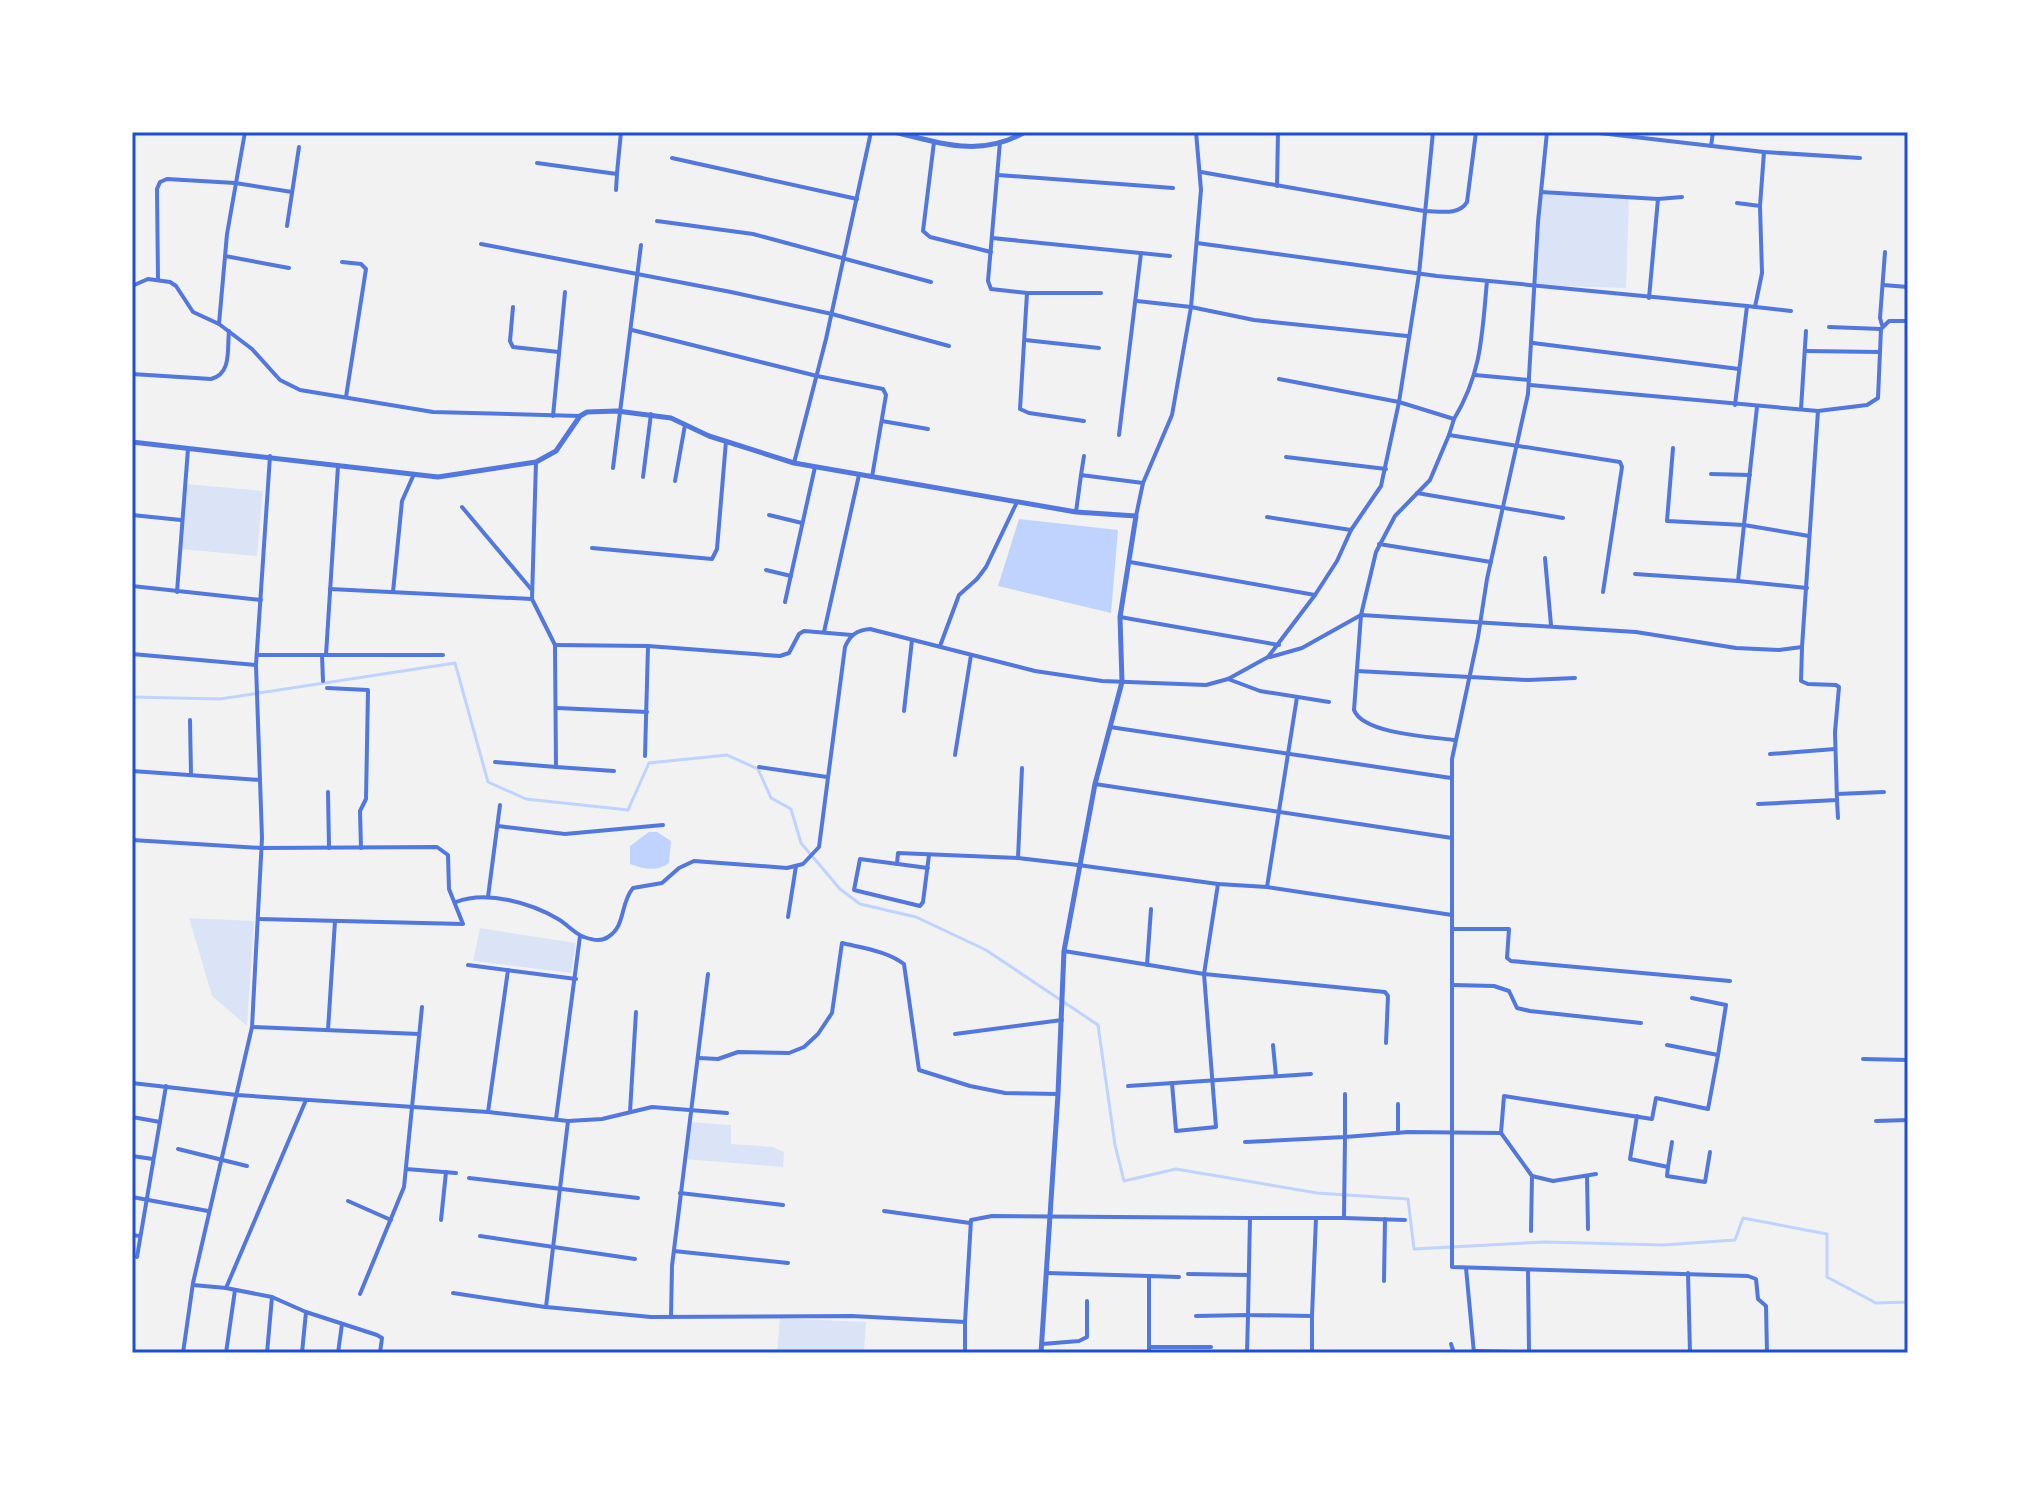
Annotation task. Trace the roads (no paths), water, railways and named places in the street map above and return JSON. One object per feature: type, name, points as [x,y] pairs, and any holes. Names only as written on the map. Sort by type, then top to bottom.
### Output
[{"type":"street","points":[[219,324],[225,256],[245,132]]},
{"type":"street","points":[[616,190],[621,132]]},
{"type":"street","points":[[794,463],[832,314],[871,132]]},
{"type":"street","points":[[894,132],[968,149],[1000,142],[1025,132]]},
{"type":"street","points":[[1041,1353],[1064,951],[1095,784],[1122,682],[1120,617],[1136,516],[1143,483],[1172,415],[1191,307],[1201,172],[1196,132]]},
{"type":"street","points":[[1277,186],[1278,132]]},
{"type":"street","points":[[1268,657],[1315,595],[1337,561],[1351,530],[1381,486],[1399,402],[1419,274],[1433,132]]},
{"type":"street","points":[[1201,172],[1424,211],[1456,211],[1466,206],[1476,132]]},
{"type":"street","points":[[1547,132],[1529,383],[1455,740],[1452,779],[1452,1267],[1741,1274],[1756,1279],[1758,1299],[1766,1306],[1767,1353]]},
{"type":"street","points":[[1591,132],[1764,152],[1860,158]]},
{"type":"street","points":[[1711,146],[1713,132]]},
{"type":"street","points":[[934,141],[923,231],[930,237],[991,252]]},
{"type":"street","points":[[1000,142],[988,281],[991,289],[1027,293],[1101,293]]},
{"type":"street","points":[[287,226],[299,147]]},
{"type":"street","points":[[1755,307],[1762,273],[1760,206],[1764,152]]},
{"type":"street","points":[[672,158],[857,199]]},
{"type":"street","points":[[537,163],[617,174]]},
{"type":"street","points":[[998,175],[1173,188]]},
{"type":"street","points":[[158,279],[157,189],[160,182],[167,179],[235,183],[292,192]]},
{"type":"street","points":[[1541,192],[1658,199],[1682,197]]},
{"type":"street","points":[[1649,298],[1658,199]]},
{"type":"street","points":[[1737,203],[1760,206]]},
{"type":"street","points":[[657,221],[753,234],[931,282]]},
{"type":"street","points":[[992,238],[1170,256]]},
{"type":"street","points":[[1197,243],[1419,274],[1791,311]]},
{"type":"street","points":[[481,244],[832,314],[949,346]]},
{"type":"street","points":[[613,468],[641,245]]},
{"type":"street","points":[[1475,375],[1757,407],[1818,411],[1867,405],[1875,401],[1879,393],[1885,252]]},
{"type":"street","points":[[1119,435],[1141,253]]},
{"type":"street","points":[[225,256],[289,268]]},
{"type":"street","points":[[342,262],[361,264],[366,269],[346,397]]},
{"type":"street","points":[[132,286],[148,279],[158,279],[176,286],[186,304],[198,315],[229,331],[289,386],[433,412],[580,416]]},
{"type":"street","points":[[1455,740],[1382,729],[1364,722],[1354,710],[1361,615],[1379,544],[1395,516],[1430,480],[1454,419],[1469,394],[1475,375],[1487,281]]},
{"type":"street","points":[[1883,285],[1908,287]]},
{"type":"street","points":[[553,416],[565,292]]},
{"type":"street","points":[[1027,293],[1020,409],[1084,421]]},
{"type":"street","points":[[1137,301],[1191,307],[1254,320],[1407,336]]},
{"type":"street","points":[[1735,405],[1747,306]]},
{"type":"street","points":[[513,307],[510,341],[513,347],[559,352]]},
{"type":"street","points":[[1829,327],[1881,327],[1889,321],[1908,321]]},
{"type":"street","points":[[632,330],[817,376],[883,389],[886,395],[872,477]]},
{"type":"street","points":[[132,374],[218,377],[226,366],[229,331]]},
{"type":"street","points":[[1801,410],[1806,331]]},
{"type":"street","points":[[1025,340],[1099,348]]},
{"type":"street","points":[[1533,343],[1739,369]]},
{"type":"street","points":[[1805,351],[1880,352]]},
{"type":"street","points":[[1279,379],[1399,402],[1454,419]]},
{"type":"street","points":[[1738,581],[1757,407]]},
{"type":"street","points":[[132,442],[438,477],[536,462],[556,451],[580,416],[587,412],[621,411],[671,418],[726,441],[794,463],[1076,512],[1136,516]]},
{"type":"street","points":[[1818,411],[1801,681],[1839,687],[1836,749],[1838,818]]},
{"type":"street","points":[[643,477],[651,414]]},
{"type":"street","points":[[882,421],[928,429]]},
{"type":"street","points":[[675,481],[685,425]]},
{"type":"street","points":[[1449,435],[1601,458],[1621,464],[1603,592]]},
{"type":"street","points":[[592,548],[712,559],[717,549],[726,441]]},
{"type":"street","points":[[177,592],[189,447]]},
{"type":"street","points":[[1673,448],[1667,521],[1744,525],[1809,536]]},
{"type":"street","points":[[183,1353],[193,1284],[252,1027],[262,848],[256,665],[270,456]]},
{"type":"street","points":[[1076,512],[1084,456]]},
{"type":"street","points":[[1286,457],[1386,469]]},
{"type":"street","points":[[536,462],[532,599],[555,645],[556,767]]},
{"type":"street","points":[[323,681],[338,465]]},
{"type":"street","points":[[785,602],[815,467]]},
{"type":"street","points":[[393,592],[402,501],[415,472]]},
{"type":"street","points":[[1711,474],[1750,475]]},
{"type":"street","points":[[824,632],[859,475]]},
{"type":"street","points":[[1081,475],[1143,483]]},
{"type":"street","points":[[1417,493],[1563,518]]},
{"type":"street","points":[[940,646],[959,595],[986,567],[1017,501]]},
{"type":"street","points":[[462,507],[533,591]]},
{"type":"street","points":[[132,515],[182,520]]},
{"type":"street","points":[[769,515],[802,523]]},
{"type":"street","points":[[1267,517],[1351,530]]},
{"type":"street","points":[[1379,544],[1491,562]]},
{"type":"street","points":[[1545,558],[1551,625]]},
{"type":"street","points":[[1130,562],[1315,595]]},
{"type":"street","points":[[766,570],[791,576]]},
{"type":"street","points":[[1635,574],[1807,588]]},
{"type":"street","points":[[132,586],[261,600]]},
{"type":"street","points":[[330,589],[532,599]]},
{"type":"street","points":[[456,902],[488,897],[533,908],[571,927],[580,936],[601,941],[611,936],[620,924],[626,898],[633,888],[662,883],[679,868],[694,861],[796,866],[810,859],[819,847],[845,647],[859,630],[870,629],[1035,671],[1122,682],[1206,685],[1228,679],[1268,657],[1302,648],[1361,615],[1636,632],[1736,648],[1779,650],[1802,647]]},
{"type":"street","points":[[1120,617],[1279,645]]},
{"type":"street","points":[[555,645],[648,646],[780,656],[789,653],[801,632],[808,630],[852,635]]},
{"type":"street","points":[[904,711],[912,640]]},
{"type":"street","points":[[645,756],[648,646]]},
{"type":"street","points":[[132,654],[256,665]]},
{"type":"street","points":[[955,755],[971,654]]},
{"type":"street","points":[[257,655],[443,655]]},
{"type":"street","points":[[1357,671],[1528,680],[1575,678]]},
{"type":"street","points":[[1228,679],[1260,691],[1329,702]]},
{"type":"street","points":[[327,688],[368,690],[366,799],[360,811],[361,848]]},
{"type":"street","points":[[1267,887],[1297,697]]},
{"type":"street","points":[[557,708],[647,712]]},
{"type":"street","points":[[190,720],[191,775]]},
{"type":"street","points":[[1110,727],[1452,779]]},
{"type":"street","points":[[1770,754],[1836,749]]},
{"type":"street","points":[[495,762],[614,771]]},
{"type":"street","points":[[759,767],[827,777]]},
{"type":"street","points":[[1018,858],[1022,768]]},
{"type":"street","points":[[132,771],[260,780]]},
{"type":"street","points":[[1095,784],[1453,838]]},
{"type":"street","points":[[328,792],[329,848]]},
{"type":"street","points":[[1758,804],[1884,792]]},
{"type":"street","points":[[488,897],[500,805]]},
{"type":"street","points":[[498,826],[565,834],[663,825]]},
{"type":"street","points":[[132,840],[262,848],[437,847],[448,855],[449,889],[463,924],[259,919]]},
{"type":"street","points":[[897,864],[898,853],[1018,858],[1218,884],[1267,887],[1452,915]]},
{"type":"street","points":[[928,868],[860,859],[854,890],[920,906],[928,868],[929,855]]},
{"type":"street","points":[[788,917],[796,866]]},
{"type":"street","points":[[1172,1083],[1174,1128],[1178,1132],[1216,1127],[1204,974],[1218,884]]},
{"type":"street","points":[[1147,965],[1151,909]]},
{"type":"street","points":[[328,1030],[335,921]]},
{"type":"street","points":[[1452,929],[1509,929],[1507,958],[1511,961],[1730,981]]},
{"type":"street","points":[[556,1119],[580,936]]},
{"type":"street","points":[[699,1055],[718,1059],[738,1052],[789,1053],[818,1034],[832,1013],[842,943],[866,948],[904,964],[919,1070],[1005,1093],[1058,1094]]},
{"type":"street","points":[[1064,951],[1204,974],[1385,992],[1388,996],[1386,1043]]},
{"type":"street","points":[[468,965],[576,979]]},
{"type":"street","points":[[488,1112],[508,970]]},
{"type":"street","points":[[671,1317],[680,1193],[708,974]]},
{"type":"street","points":[[1453,985],[1501,988],[1509,991],[1517,1008],[1530,1011],[1641,1023]]},
{"type":"street","points":[[1531,1231],[1532,1176],[1501,1133],[1504,1096],[1652,1119],[1656,1098],[1708,1109],[1726,1005],[1724,1002],[1692,998]]},
{"type":"street","points":[[360,1294],[403,1190],[422,1007]]},
{"type":"street","points":[[630,1112],[636,1012]]},
{"type":"street","points":[[955,1034],[1062,1020]]},
{"type":"street","points":[[252,1027],[419,1034]]},
{"type":"street","points":[[1273,1045],[1276,1076]]},
{"type":"street","points":[[1667,1045],[1718,1055]]},
{"type":"street","points":[[1863,1059],[1908,1060]]},
{"type":"street","points":[[1128,1086],[1311,1074]]},
{"type":"street","points":[[132,1083],[237,1095],[488,1112],[568,1121],[602,1119],[652,1107],[727,1113]]},
{"type":"street","points":[[137,1257],[166,1085]]},
{"type":"street","points":[[1344,1218],[1345,1094]]},
{"type":"street","points":[[226,1288],[306,1100]]},
{"type":"street","points":[[1398,1104],[1398,1133]]},
{"type":"street","points":[[1637,1116],[1630,1159],[1668,1167]]},
{"type":"street","points":[[132,1117],[160,1122]]},
{"type":"street","points":[[1876,1121],[1908,1120]]},
{"type":"street","points":[[546,1307],[568,1121]]},
{"type":"street","points":[[1245,1142],[1398,1133],[1501,1133]]},
{"type":"street","points":[[1672,1142],[1667,1176],[1705,1182],[1710,1152]]},
{"type":"street","points":[[178,1149],[247,1166]]},
{"type":"street","points":[[132,1156],[153,1159]]},
{"type":"street","points":[[406,1169],[456,1173]]},
{"type":"street","points":[[441,1220],[446,1172]]},
{"type":"street","points":[[1532,1176],[1553,1181],[1596,1174]]},
{"type":"street","points":[[1587,1177],[1588,1229]]},
{"type":"street","points":[[469,1178],[638,1198]]},
{"type":"street","points":[[680,1193],[783,1205]]},
{"type":"street","points":[[132,1197],[209,1212]]},
{"type":"street","points":[[348,1201],[391,1220]]},
{"type":"street","points":[[884,1211],[970,1223]]},
{"type":"street","points":[[965,1353],[971,1220],[992,1216],[1405,1220]]},
{"type":"street","points":[[1247,1353],[1250,1218]]},
{"type":"street","points":[[1312,1353],[1316,1218]]},
{"type":"street","points":[[1384,1281],[1385,1219]]},
{"type":"street","points":[[132,1235],[140,1236]]},
{"type":"street","points":[[480,1236],[635,1259]]},
{"type":"street","points":[[674,1251],[788,1263]]},
{"type":"street","points":[[1466,1268],[1474,1352],[1565,1353]]},
{"type":"street","points":[[1528,1270],[1529,1352]]},
{"type":"street","points":[[1047,1273],[1179,1277]]},
{"type":"street","points":[[1688,1273],[1690,1353]]},
{"type":"street","points":[[1188,1274],[1248,1275]]},
{"type":"street","points":[[1149,1276],[1149,1350],[1211,1347]]},
{"type":"street","points":[[193,1284],[272,1297],[382,1338],[380,1353]]},
{"type":"street","points":[[226,1353],[235,1290]]},
{"type":"street","points":[[453,1293],[546,1307],[671,1317],[738,1314],[965,1322]]},
{"type":"street","points":[[267,1353],[272,1297]]},
{"type":"street","points":[[1042,1344],[1079,1341],[1087,1337],[1087,1301]]},
{"type":"street","points":[[302,1353],[306,1312]]},
{"type":"street","points":[[1196,1316],[1312,1316]]},
{"type":"street","points":[[338,1353],[342,1324]]},
{"type":"street","points":[[1451,1344],[1454,1353]]},
{"type":"water","points":[[1019,519],[1118,530],[1111,613],[998,586]]},
{"type":"water","points":[[649,832],[657,832],[671,841],[669,863],[659,868],[630,864],[630,846]]},
{"type":"waterway","points":[[132,697],[220,699],[455,663],[488,782],[526,799],[628,810],[649,763],[727,755],[758,769],[771,798],[791,809],[801,843],[840,889],[860,904],[916,917],[986,950],[1098,1025],[1115,1145],[1124,1181],[1176,1169],[1317,1193],[1408,1199],[1414,1249],[1545,1242],[1663,1245],[1735,1240],[1743,1218],[1827,1234],[1827,1277],[1876,1303],[1908,1302]]}]
